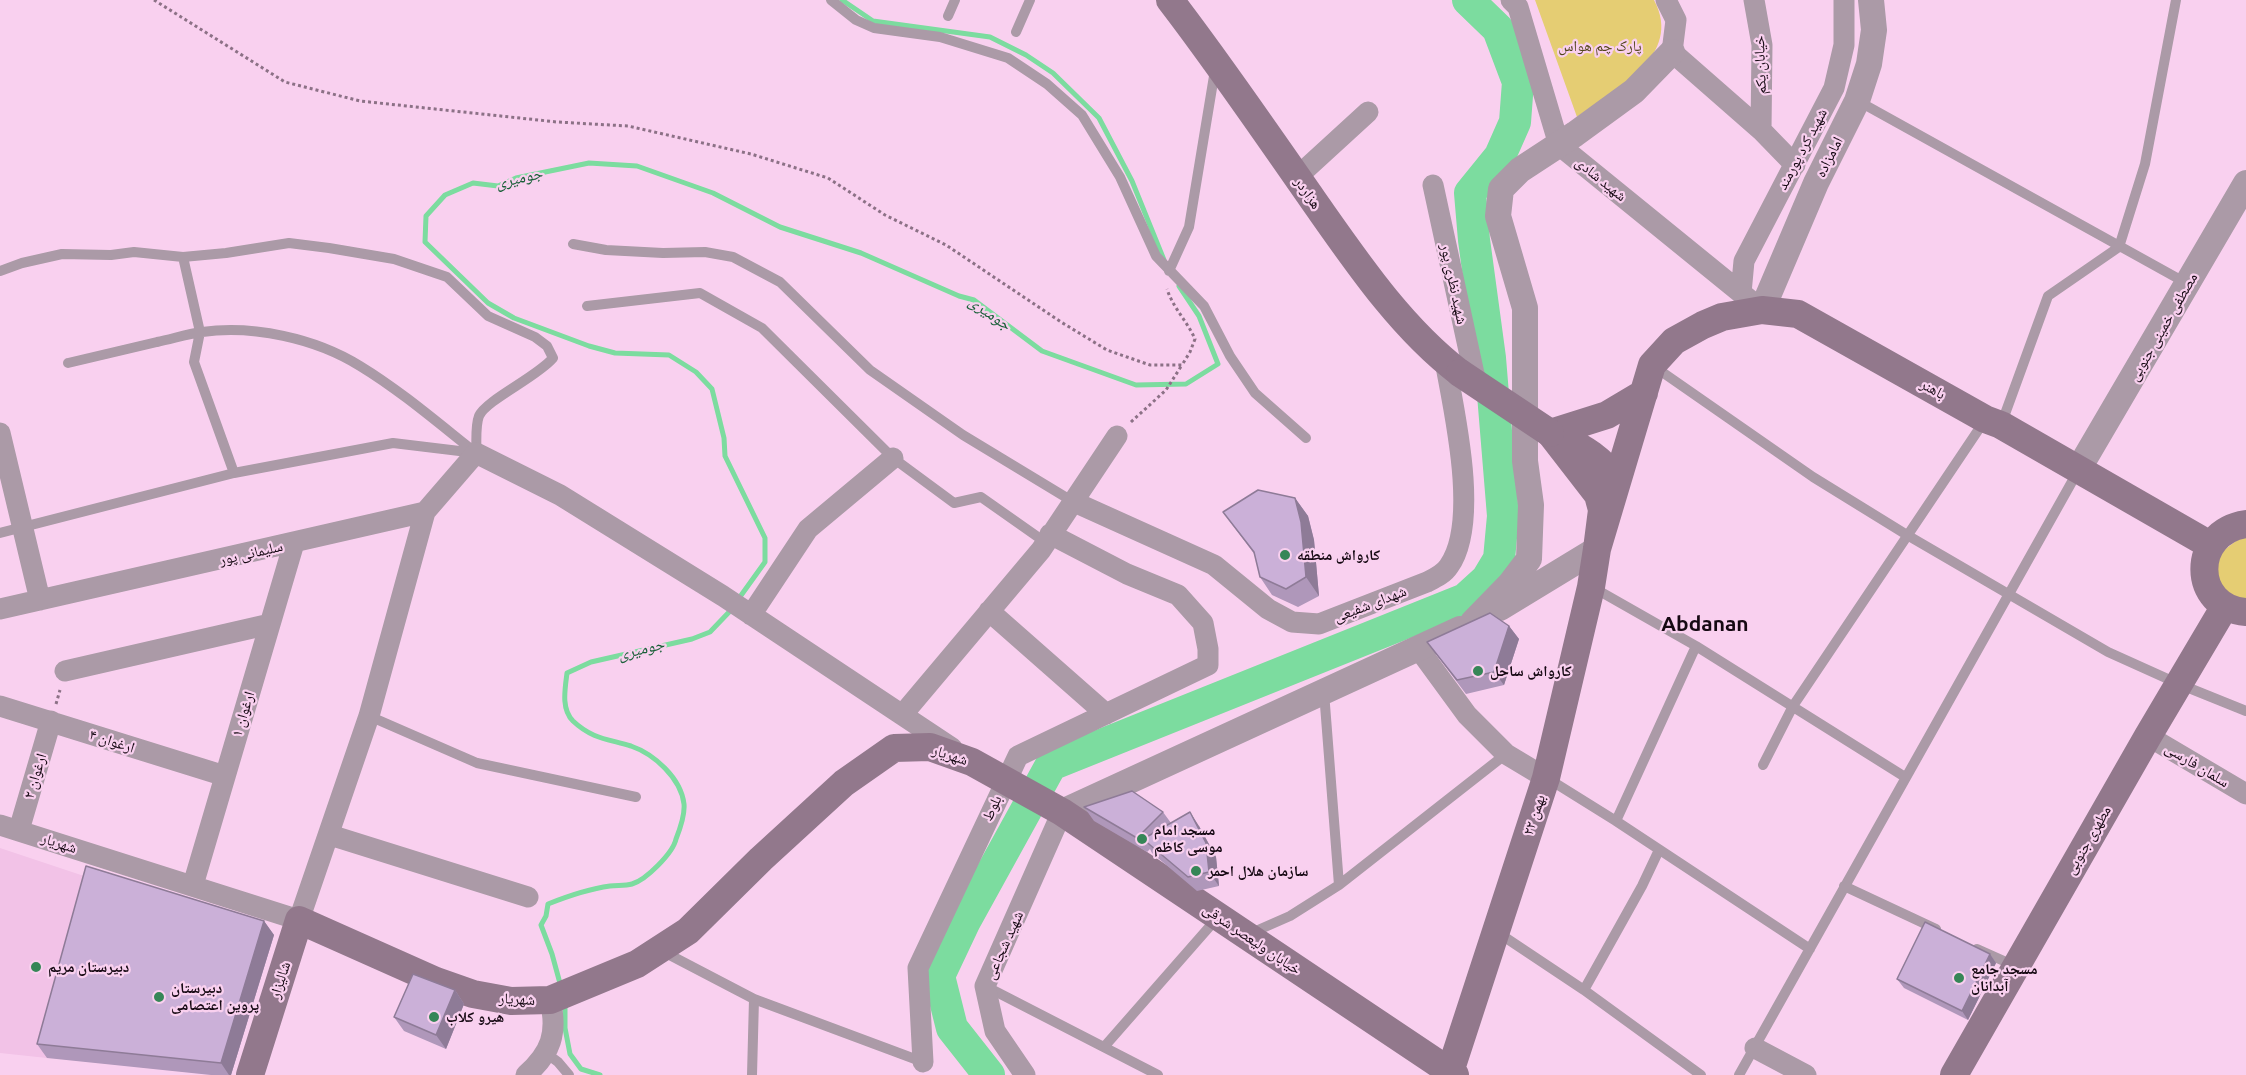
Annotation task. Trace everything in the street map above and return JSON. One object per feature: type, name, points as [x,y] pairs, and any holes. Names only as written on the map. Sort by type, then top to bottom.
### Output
[{"type":"main road","name":"هزاردر","points":[[1170,0],[1217,61],[1363,271],[1397,310],[1460,372],[1550,433]]},
{"type":"main road","name":"باهنر","points":[[1652,365],[1674,341],[1751,302],[1798,314],[2210,545]]},
{"type":"main road","points":[[1597,549],[1652,365]]},
{"type":"main road","points":[[1550,433],[1607,415],[1644,393]]},
{"type":"main road","points":[[1550,433],[1594,441],[1630,440]]},
{"type":"main road","points":[[1550,433],[1591,452],[1617,482]]},
{"type":"main road","points":[[1550,433],[1585,475],[1598,495],[1602,510],[1597,549]]},
{"type":"main road","points":[[2236,609],[2214,597],[2207,586],[2204,572],[2205,558],[2210,545],[2219,534],[2231,527],[2246,524]]},
{"type":"main road","name":"۲۲ بهمن","points":[[1452,1074],[1546,778],[1591,587],[1597,549]]},
{"type":"main road","name":"مطهری جنوبی","points":[[1954,1075],[2179,684],[2236,609]]},
{"type":"main road","name":"شهریار","points":[[299,920],[436,981],[473,994],[511,1001],[561,995],[637,964],[688,931],[761,859],[844,783],[894,748],[930,747],[972,762],[1055,809]]},
{"type":"main road","name":"خیابان ولیعصر شرقی","points":[[1055,809],[1452,1074]]},
{"type":"main road","name":"شالیزار","points":[[250,1075],[299,920]]},
{"type":"street","points":[[1511,0],[1518,7],[1559,145]]},
{"type":"street","points":[[1473,622],[1510,584],[1529,560],[1532,506],[1525,461],[1526,308],[1498,216],[1501,189],[1520,170],[1634,91],[1672,52],[1676,20],[1666,0]]},
{"type":"street","name":"خیابان یکم","points":[[1754,0],[1762,45],[1761,130]]},
{"type":"street","name":"شهید کرد پورمند","points":[[1751,302],[1744,261],[1834,88],[1844,45],[1844,0]]},
{"type":"street","name":"امامزاده","points":[[1751,302],[1816,183],[1857,101],[1869,64],[1874,30],[1870,0]]},
{"type":"street","points":[[1672,52],[1761,130],[1795,165]]},
{"type":"street","points":[[1297,177],[1368,112]]},
{"type":"street","name":"شهید شادی","points":[[1559,145],[1751,302]]},
{"type":"street","name":"مصطفی خمینی جنوبی","points":[[2078,470],[2246,183]]},
{"type":"street","name":"شهید نظری پور","points":[[1433,185],[1460,372]]},
{"type":"street","name":"شهدای شفیعی","points":[[1072,501],[1214,565],[1268,609],[1292,622],[1318,624],[1427,582],[1442,574],[1455,555],[1461,533],[1464,495],[1460,372]]},
{"type":"street","points":[[0,433],[3,458],[40,600]]},
{"type":"street","points":[[903,714],[1050,534],[1116,436]]},
{"type":"street","points":[[299,920],[369,716],[426,512],[476,453],[560,495],[723,596],[972,762]]},
{"type":"street","points":[[757,619],[808,529],[893,458]]},
{"type":"street","name":"سلیمانی پور","points":[[0,609],[426,512]]},
{"type":"street","name":"بلوط","points":[[923,1062],[918,968],[1018,756],[1208,665],[1208,649],[1203,623],[1178,595],[1127,574],[1050,534]]},
{"type":"street","name":"ارغوان ۱","points":[[193,885],[294,543]]},
{"type":"street","points":[[1055,809],[1324,691],[1491,614],[1597,549]]},
{"type":"street","points":[[989,611],[1106,714]]},
{"type":"street","points":[[65,671],[270,624]]},
{"type":"street","points":[[1418,648],[1467,715],[1506,754],[1546,778]]},
{"type":"street","name":"ارغوان ۴","points":[[0,706],[225,776]]},
{"type":"street","name":"ارغوان ۲","points":[[9,828],[51,721]]},
{"type":"street","name":"سلمان فارسی","points":[[2148,736],[2246,794]]},
{"type":"street","name":"شهید شجاعی","points":[[1025,1075],[995,1031],[985,986],[1055,809]]},
{"type":"street","name":"شهریار","points":[[9,828],[299,920]]},
{"type":"street","points":[[330,835],[528,897]]},
{"type":"street","points":[[526,1075],[538,1065],[546,1053],[552,1039],[554,1018],[561,995]]},
{"type":"street","points":[[1755,1048],[1806,1075]]},
{"type":"lane","points":[[831,0],[856,20],[874,28],[940,37],[1008,58],[1047,84],[1082,115],[1120,177],[1156,256],[1204,306],[1230,356],[1255,393],[1306,438]]},
{"type":"lane","points":[[948,16],[955,0]]},
{"type":"lane","points":[[1016,32],[1030,0]]},
{"type":"lane","points":[[1763,765],[1793,706],[1907,535],[1993,422],[2048,296],[2119,247],[2145,164],[2176,0]]},
{"type":"lane","points":[[1169,271],[1189,227],[1217,61]]},
{"type":"lane","points":[[1857,101],[2188,284]]},
{"type":"lane","points":[[0,271],[22,263],[62,254],[111,255],[134,252],[183,257],[226,254],[289,243],[394,259],[447,277],[488,316],[535,337],[547,346],[553,358],[544,369],[488,405],[479,415],[476,453]]},
{"type":"lane","points":[[573,244],[663,253],[705,252],[733,257],[780,282],[870,370],[963,435],[1072,501]]},
{"type":"lane","points":[[183,257],[200,332],[194,362],[234,473]]},
{"type":"lane","points":[[587,306],[700,293],[762,328],[893,458],[954,502],[981,497],[1050,534]]},
{"type":"lane","points":[[68,363],[200,332],[228,330],[257,332],[327,349],[359,365],[476,453]]},
{"type":"lane","points":[[1652,365],[1813,477],[1907,535],[2009,592],[2108,652],[2246,711]]},
{"type":"lane","points":[[0,533],[234,473],[393,443],[476,453]]},
{"type":"lane","points":[[1739,1075],[2078,470]]},
{"type":"lane","points":[[1591,587],[1696,646],[1905,777]]},
{"type":"lane","points":[[1616,821],[1696,646]]},
{"type":"lane","points":[[1324,691],[1339,885]]},
{"type":"lane","points":[[369,716],[477,763],[636,797]]},
{"type":"lane","points":[[1246,935],[1290,916],[1339,885],[1506,754]]},
{"type":"lane","points":[[1546,778],[1616,821],[1810,949]]},
{"type":"lane","points":[[1584,990],[1642,886],[1659,850]]},
{"type":"lane","points":[[1844,886],[1952,937]]},
{"type":"lane","points":[[1104,1047],[1218,917]]},
{"type":"lane","points":[[1496,932],[1584,990],[1701,1075]]},
{"type":"lane","points":[[1962,942],[2016,967]]},
{"type":"lane","points":[[661,950],[754,999],[923,1062]]},
{"type":"lane","points":[[985,986],[1158,1075]]},
{"type":"lane","points":[[752,1075],[754,999]]},
{"type":"lane","points":[[546,1053],[569,1075]]},
{"type":"path","points":[[154,0],[285,82],[360,101],[557,122],[628,126],[751,154],[828,178],[885,215],[946,245],[1107,350],[1150,365],[1182,365],[1186,359]]},
{"type":"path","points":[[1156,256],[1170,301],[1190,328],[1195,339]]},
{"type":"path","points":[[1116,436],[1166,390],[1186,359],[1208,313]]},
{"type":"path","points":[[51,721],[65,671]]},
{"type":"shaded area","name":"دبیرستان مریم","points":[[0,848],[96,880],[47,1058],[0,1053]]},
{"type":"green space","name":"پارک چم هواس","points":[[1535,0],[1654,0],[1661,20],[1660,38],[1653,55],[1641,69],[1626,83],[1577,117]]},
{"type":"green space","points":[[2246,533],[2246,604],[2222,592],[2214,558]]},
{"type":"building","name":"کارواش منطقه","points":[[1258,490],[1295,498],[1301,522],[1306,577],[1286,589],[1260,577],[1254,552],[1223,512]]},
{"type":"building","name":"کارواش ساحل","points":[[1490,613],[1509,626],[1494,672],[1457,680],[1427,642]]},
{"type":"building","points":[[1132,791],[1163,812],[1137,838],[1084,807]]},
{"type":"building","name":"سازمان هلال احمر","points":[[1190,812],[1206,843],[1209,872],[1188,877],[1143,839]]},
{"type":"building","name":"دبیرستان پروین اعتصامی","points":[[86,866],[264,921],[221,1063],[37,1044]]},
{"type":"building","name":"مسجد جامع آبدانان","points":[[1925,922],[1990,954],[1962,1011],[1897,979]]},
{"type":"building","points":[[413,974],[455,990],[436,1035],[394,1017]]},
{"type":"waterway","name":"جومیری","points":[[842,0],[873,21],[990,37],[1026,55],[1053,73],[1099,118],[1132,181],[1164,260]]},
{"type":"waterway","points":[[989,1075],[952,1028],[939,976],[965,921],[1051,765],[1465,599],[1487,579],[1499,559],[1503,516],[1490,358],[1470,193],[1500,156],[1515,122],[1518,82],[1498,29],[1468,0]]},
{"type":"waterway","name":"جومیری","points":[[737,601],[765,562],[765,538],[725,456],[724,438],[712,389],[696,372],[669,355],[615,353],[589,346],[514,318],[488,303],[425,242],[426,216],[445,195],[473,183],[498,186],[516,178],[589,163],[637,166],[713,193],[780,227],[861,253],[959,296],[974,300],[1042,351],[1136,385],[1186,384],[1218,364],[1199,316],[1179,286]]},
{"type":"waterway","name":"جومیری","points":[[561,987],[541,925],[546,916],[548,904],[594,889],[632,884],[644,877],[674,845],[684,808],[678,785],[657,761],[631,746],[587,732],[573,721],[565,705],[567,673],[591,662],[692,639],[710,632],[732,609]]},
{"type":"waterway","name":"جومیری","points":[[565,1002],[565,1028],[570,1054],[581,1069],[600,1075]]},
{"type":"place","name":"کارواش منطقه","points":[[1285,555]]},
{"type":"place","name":"کارواش ساحل","points":[[1478,671]]},
{"type":"place","name":"مسجد امام موسی کاظم","points":[[1142,839]]},
{"type":"place","name":"سازمان هلال احمر","points":[[1196,871]]},
{"type":"place","name":"دبیرستان مریم","points":[[36,967]]},
{"type":"place","name":"مسجد جامع آبدانان","points":[[1959,978]]},
{"type":"place","name":"دبیرستان پروین اعتصامی","points":[[159,997]]},
{"type":"place","name":"هیرو کلاب","points":[[434,1017]]},
{"type":"district","name":"Abdanan","points":[[1705,624]]}]
